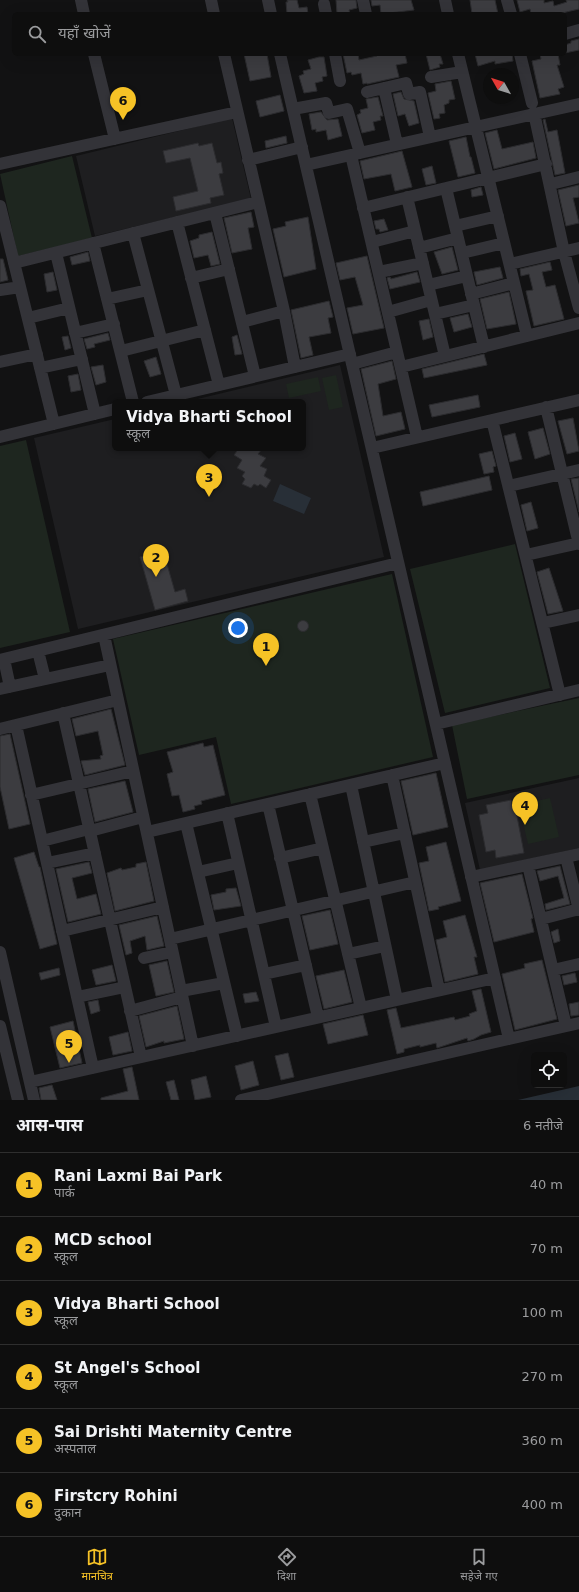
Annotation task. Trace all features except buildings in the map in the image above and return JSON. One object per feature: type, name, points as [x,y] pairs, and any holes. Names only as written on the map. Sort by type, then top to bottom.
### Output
[{"type":"street","points":[[81,0],[84,12]]},
{"type":"street","points":[[211,0],[214,12]]},
{"type":"street","points":[[268,0],[271,12]]},
{"type":"street","points":[[363,0],[366,12]]},
{"type":"street","points":[[445,0],[448,12]]},
{"type":"street","points":[[507,0],[510,12]]},
{"type":"street","points":[[567,33],[579,30]]},
{"type":"street","points":[[94,56],[115,139]]},
{"type":"street","points":[[224,56],[284,311],[295,367]]},
{"type":"street","points":[[280,56],[509,1039]]},
{"type":"street","points":[[335,56],[340,81]]},
{"type":"street","points":[[458,56],[527,336]]},
{"type":"street","points":[[520,56],[551,184],[564,252],[579,308]]},
{"type":"street","points":[[432,77],[462,72]]},
{"type":"street","points":[[367,92],[406,83],[409,94],[420,92],[430,137]]},
{"type":"street","points":[[384,88],[397,144]]},
{"type":"street","points":[[293,109],[326,102],[329,113],[347,109],[363,208],[418,437]]},
{"type":"street","points":[[306,165],[476,126],[533,108],[579,104]]},
{"type":"street","points":[[0,164],[237,112]]},
{"type":"street","points":[[248,160],[302,147]]},
{"type":"street","points":[[363,208],[546,164]]},
{"type":"street","points":[[551,184],[579,177]]},
{"type":"street","points":[[446,188],[484,347]]},
{"type":"street","points":[[407,197],[445,356]]},
{"type":"street","points":[[14,263],[258,202]]},
{"type":"street","points":[[1,212],[54,424]]},
{"type":"street","points":[[215,213],[255,376]]},
{"type":"street","points":[[455,226],[498,216]]},
{"type":"street","points":[[177,222],[219,385]]},
{"type":"street","points":[[372,242],[415,231]]},
{"type":"street","points":[[133,233],[176,395]]},
{"type":"street","points":[[419,248],[458,238]]},
{"type":"street","points":[[93,243],[132,399]]},
{"type":"street","points":[[462,253],[504,243]]},
{"type":"street","points":[[510,264],[579,248]]},
{"type":"street","points":[[56,253],[95,414]]},
{"type":"street","points":[[379,272],[423,262]]},
{"type":"street","points":[[191,278],[229,269]]},
{"type":"street","points":[[428,285],[467,276]]},
{"type":"street","points":[[435,314],[514,283]]},
{"type":"street","points":[[0,290],[20,287]]},
{"type":"street","points":[[107,299],[148,290]]},
{"type":"street","points":[[388,312],[432,300]]},
{"type":"street","points":[[28,318],[69,308]]},
{"type":"street","points":[[242,322],[284,311]]},
{"type":"street","points":[[401,367],[579,323]]},
{"type":"street","points":[[75,333],[114,324]]},
{"type":"street","points":[[121,352],[204,330]]},
{"type":"street","points":[[159,399],[295,367],[397,352]]},
{"type":"street","points":[[0,362],[36,354]]},
{"type":"street","points":[[40,368],[82,359]]},
{"type":"street","points":[[372,448],[579,400]]},
{"type":"street","points":[[526,555],[579,543],[546,407]]},
{"type":"street","points":[[0,437],[112,411]]},
{"type":"street","points":[[492,420],[560,695]]},
{"type":"street","points":[[509,486],[579,470]]},
{"type":"street","points":[[110,665],[5,688],[2,660],[398,563]]},
{"type":"street","points":[[543,623],[579,615]]},
{"type":"street","points":[[104,635],[193,1046]]},
{"type":"street","points":[[38,651],[45,679]]},
{"type":"street","points":[[436,724],[579,690]]},
{"type":"street","points":[[0,729],[118,700]]},
{"type":"street","points":[[63,713],[141,1057]]},
{"type":"street","points":[[16,725],[93,1068]]},
{"type":"street","points":[[146,832],[445,763]]},
{"type":"street","points":[[31,796],[133,771]]},
{"type":"street","points":[[392,775],[439,990]]},
{"type":"street","points":[[350,785],[397,1000]]},
{"type":"street","points":[[310,794],[361,1008]]},
{"type":"street","points":[[268,804],[318,1017]]},
{"type":"street","points":[[227,813],[276,1027]]},
{"type":"street","points":[[42,841],[143,817]]},
{"type":"street","points":[[186,823],[237,1036]]},
{"type":"street","points":[[363,842],[405,833]]},
{"type":"street","points":[[280,858],[323,848]]},
{"type":"street","points":[[47,863],[95,853]]},
{"type":"street","points":[[471,877],[579,854]]},
{"type":"street","points":[[541,919],[579,910],[566,857]]},
{"type":"street","points":[[198,872],[238,863]]},
{"type":"street","points":[[528,865],[566,1026]]},
{"type":"street","points":[[170,940],[416,882]]},
{"type":"street","points":[[62,931],[163,907]]},
{"type":"street","points":[[348,954],[385,946]]},
{"type":"street","points":[[0,952],[34,1100]]},
{"type":"street","points":[[144,958],[172,952]]},
{"type":"street","points":[[553,970],[579,964]]},
{"type":"street","points":[[264,974],[306,965]]},
{"type":"street","points":[[30,1082],[495,978]]},
{"type":"street","points":[[130,1011],[182,994],[224,983]]},
{"type":"street","points":[[77,997],[125,987]]},
{"type":"street","points":[[241,1100],[579,1023]]},
{"type":"street","points":[[0,1026],[18,1100]]},
{"type":"shaded area","points":[[232,118],[251,199],[95,236],[76,156]]},
{"type":"shaded area","points":[[72,156],[92,238],[18,256],[0,174]]},
{"type":"shaded area","points":[[340,365],[384,557],[78,629],[34,438],[112,420],[112,451],[306,451],[306,399],[198,399]]},
{"type":"shaded area","points":[[336,375],[343,407],[329,410],[322,378]]},
{"type":"shaded area","points":[[318,377],[321,391],[289,398],[286,384]]},
{"type":"shaded area","points":[[26,440],[70,632],[0,648],[0,446]]},
{"type":"shaded area","points":[[280,484],[311,498],[304,514],[273,501]]},
{"type":"shaded area","points":[[515,544],[550,688],[445,713],[410,569]]},
{"type":"shaded area","points":[[392,574],[433,757],[231,804],[216,737],[139,755],[113,639]]},
{"type":"shaded area","points":[[579,698],[579,775],[467,799],[452,725]]},
{"type":"shaded area","points":[[579,778],[579,848],[480,870],[465,803]]},
{"type":"shaded area","points":[[550,798],[559,837],[528,844],[519,805]]},
{"type":"shaded area","points":[[579,1086],[579,1100],[518,1100]]},
{"type":"place","name":"Firstcry Rohini","points":[[123,120]]},
{"type":"place","name":"Vidya Bharti School","points":[[209,497]]},
{"type":"place","name":"MCD school","points":[[156,577]]},
{"type":"place","name":"Rani Laxmi Bai Park","points":[[266,666]]},
{"type":"place","name":"St Angel's School","points":[[525,825]]},
{"type":"place","name":"Sai Drishti Maternity Centre","points":[[69,1063]]}]
